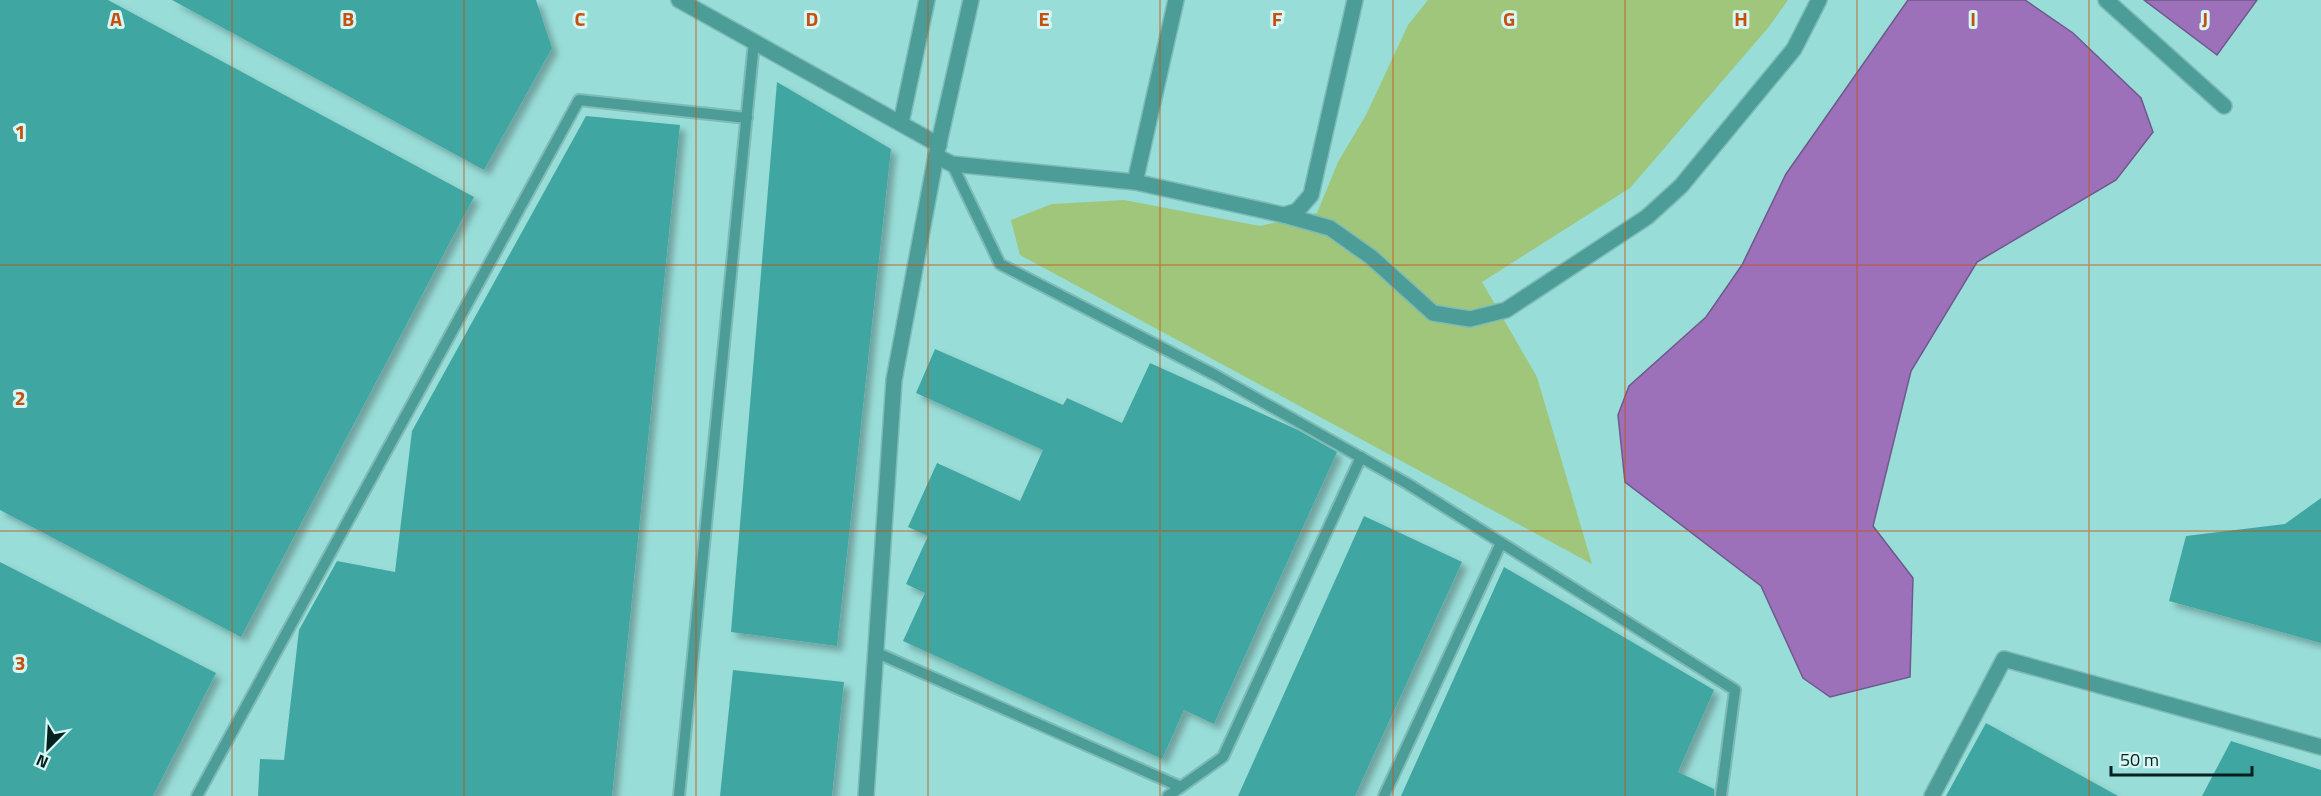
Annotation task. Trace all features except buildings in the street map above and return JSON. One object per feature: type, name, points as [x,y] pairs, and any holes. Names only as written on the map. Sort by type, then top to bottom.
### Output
[{"type":"street","points":[[679,0],[901,123],[938,150],[952,164],[1135,182],[1284,215],[1330,228],[1371,257],[1433,313],[1470,319],[1506,310],[1647,217],[1681,186],[1794,49],[1819,0]]},
{"type":"street","points":[[901,123],[927,0]]},
{"type":"street","points":[[866,796],[894,380],[938,150],[971,0]]},
{"type":"street","points":[[1135,182],[1176,0]]},
{"type":"street","points":[[1284,215],[1297,211],[1311,195],[1355,0]]},
{"type":"street","points":[[2106,0],[2224,106]]},
{"type":"street","points":[[1932,796],[2004,659],[2321,747]]},
{"type":"lane","points":[[679,796],[754,42]]},
{"type":"lane","points":[[197,796],[579,100],[747,118]]},
{"type":"lane","points":[[952,164],[1000,264],[1215,375],[1408,484],[1735,690],[1721,796]]},
{"type":"lane","points":[[1168,796],[1223,757],[1361,457]]},
{"type":"lane","points":[[1384,796],[1501,543]]},
{"type":"lane","points":[[875,652],[1181,787]]},
{"type":"green space","points":[[1428,0],[1788,0],[1768,28],[1630,188],[1482,282],[1537,377],[1592,564],[1020,255],[1011,220],[1052,204],[1124,200],[1260,226],[1317,213],[1338,162],[1366,115],[1408,25]]},
{"type":"shaded area","points":[[1908,0],[2025,0],[2073,33],[2141,98],[2153,132],[2116,180],[1977,262],[1911,371],[1873,526],[1913,578],[1910,677],[1830,697],[1803,678],[1761,586],[1625,482],[1618,415],[1629,386],[1706,317],[1742,265],[1786,174]]},
{"type":"shaded area","points":[[2144,0],[2257,0],[2217,55]]}]
